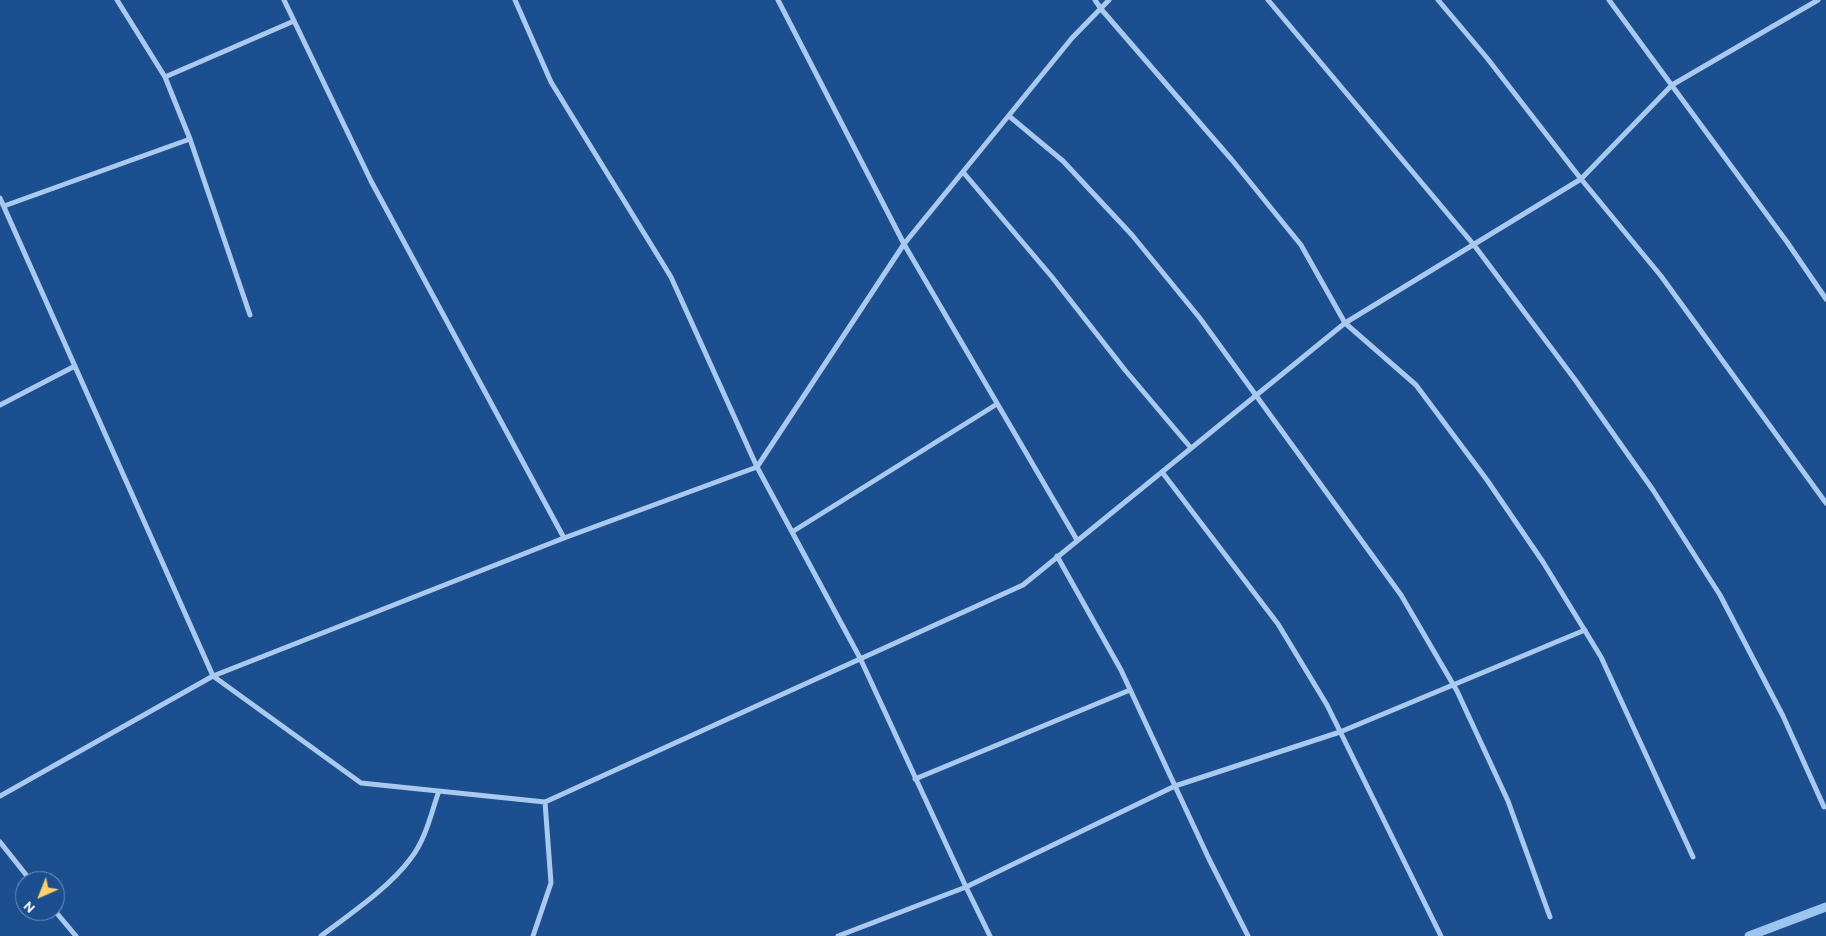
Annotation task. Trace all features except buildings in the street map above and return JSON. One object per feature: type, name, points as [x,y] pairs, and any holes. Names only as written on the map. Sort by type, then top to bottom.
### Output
[{"type":"street","points":[[117,0],[164,77],[190,138],[250,315]]},
{"type":"street","points":[[284,0],[371,181],[564,538]]},
{"type":"street","points":[[515,0],[551,82],[671,277],[757,467],[860,658],[990,936]]},
{"type":"street","points":[[778,0],[904,244],[1077,540]]},
{"type":"street","points":[[1095,0],[1100,9],[1232,160],[1300,246],[1346,323],[1416,384],[1487,480],[1543,562],[1602,657],[1693,857]]},
{"type":"street","points":[[0,796],[214,676],[564,538],[757,467],[904,244],[1072,38],[1109,0]]},
{"type":"street","points":[[1268,0],[1474,245],[1576,380],[1654,490],[1720,595],[1783,716],[1824,807]]},
{"type":"street","points":[[1438,0],[1487,58],[1661,276],[1826,503]]},
{"type":"street","points":[[1610,0],[1787,242],[1826,299]]},
{"type":"street","points":[[0,198],[214,676],[361,784],[545,802],[1023,584],[1346,323],[1582,179],[1672,85],[1818,0]]},
{"type":"street","points":[[164,77],[294,20]]},
{"type":"street","points":[[1009,116],[1063,161],[1132,234],[1199,317],[1401,595],[1454,685],[1508,801],[1550,917]]},
{"type":"street","points":[[4,206],[190,138]]},
{"type":"street","points":[[963,172],[1052,277],[1125,370],[1190,448]]},
{"type":"street","points":[[0,405],[75,366]]},
{"type":"street","points":[[792,532],[997,404]]},
{"type":"street","points":[[1162,472],[1278,624],[1327,706],[1441,936]]},
{"type":"street","points":[[1058,556],[1130,690],[1209,859],[1248,936]]},
{"type":"street","points":[[838,936],[966,887],[1175,786],[1340,732],[1584,630]]},
{"type":"street","points":[[915,779],[1130,690]]},
{"type":"street","points":[[321,936],[386,884],[412,858],[422,840],[440,791]]},
{"type":"street","points":[[533,936],[551,883],[545,802]]},
{"type":"street","points":[[0,842],[23,871]]},
{"type":"street","points":[[63,921],[76,936]]},
{"type":"street","points":[[857,936],[861,927]]},
{"type":"waterway","points":[[1749,936],[1826,907]]}]
